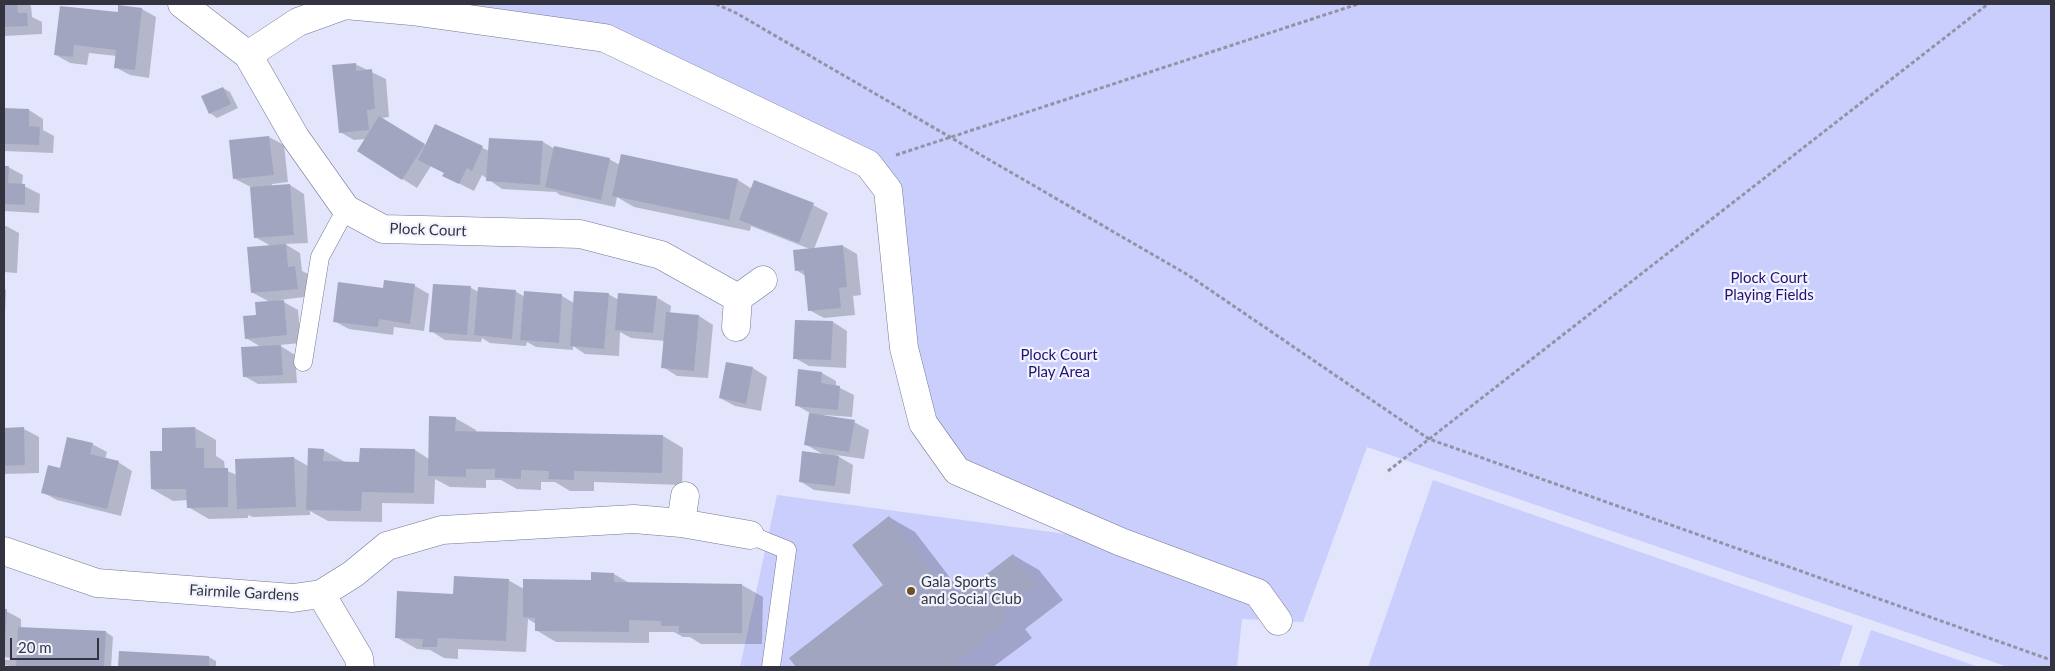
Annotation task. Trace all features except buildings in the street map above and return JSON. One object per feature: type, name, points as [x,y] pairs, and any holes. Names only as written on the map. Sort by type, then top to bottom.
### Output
[{"type":"street","name":"Plock Court","points":[[182,4],[248,56],[295,137],[346,210],[383,229],[580,234],[661,255],[738,298]]},
{"type":"street","points":[[248,56],[298,22],[345,5],[411,11],[606,38],[868,164],[888,190],[904,348],[923,423],[957,471],[1121,542],[1258,592],[1278,621]]},
{"type":"street","points":[[736,327],[738,298],[763,280]]},
{"type":"street","points":[[681,523],[685,496]]},
{"type":"street","name":"Fairmile Gardens","points":[[4,552],[97,583],[294,598],[321,594],[353,574],[387,546],[442,530],[634,519],[681,523],[750,535]]},
{"type":"street","points":[[321,594],[358,658],[360,667]]},
{"type":"lane","points":[[302,362],[320,257],[346,210]]},
{"type":"lane","points":[[750,535],[787,550],[771,667]]},
{"type":"path","points":[[716,4],[1188,275],[1429,439],[2051,660]]},
{"type":"path","points":[[868,164],[1358,4]]},
{"type":"path","points":[[1388,471],[1988,4]]},
{"type":"green space","name":"Plock Court Playing Fields","points":[[439,4],[2051,4],[2051,667],[2008,667],[1367,447],[1303,622],[1242,619],[1237,667],[740,667],[777,495],[1118,541],[957,471],[923,423],[888,190],[605,38]]},
{"type":"green space","points":[[1433,480],[1853,626],[1839,667],[1368,667]]},
{"type":"green space","points":[[1871,630],[1979,667],[1858,667]]},
{"type":"place","name":"Gala Sports and Social Club","points":[[911,591]]},
{"type":"park label","name":"Plock Court Play Area","points":[[1059,364]]}]
